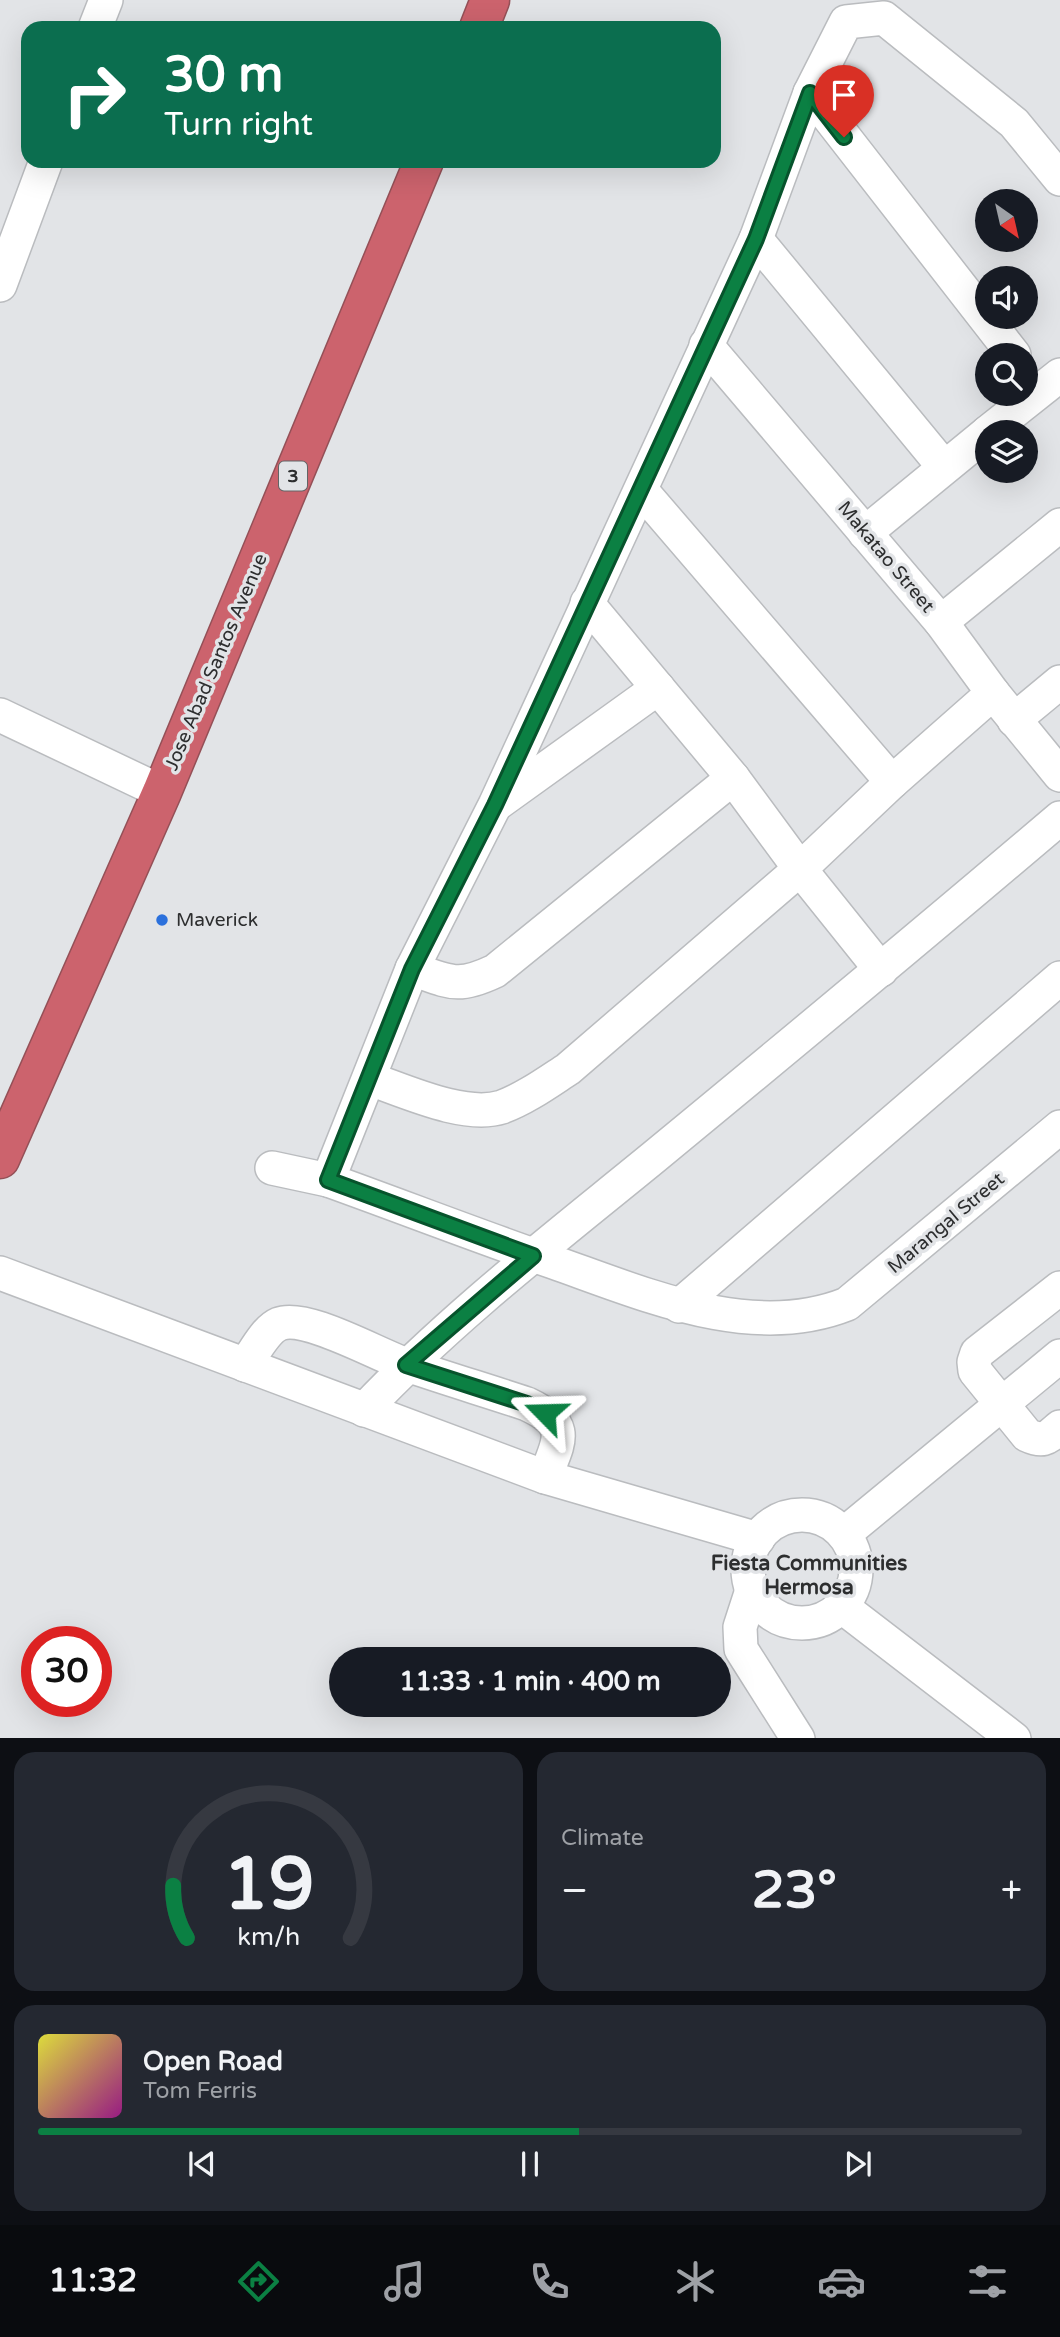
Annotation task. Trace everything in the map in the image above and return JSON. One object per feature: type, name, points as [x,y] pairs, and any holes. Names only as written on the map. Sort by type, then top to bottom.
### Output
[{"type":"highway","points":[[482,21],[490,0]]},
{"type":"highway","name":"Jose Abad Santos Avenue","points":[[0,1159],[162,792],[421,168]]},
{"type":"street","points":[[98,21],[106,0]]},
{"type":"street","points":[[328,1180],[412,969],[495,805],[756,239],[810,93],[846,22],[884,18],[1014,123],[1060,179]]},
{"type":"street","points":[[810,93],[1005,343]]},
{"type":"street","points":[[0,285],[43,168]]},
{"type":"street","points":[[756,239],[944,467]]},
{"type":"street","name":"Makatao Street","points":[[706,345],[941,622],[993,693],[1060,775]]},
{"type":"street","points":[[1000,420],[1042,378]]},
{"type":"street","points":[[865,533],[975,442]]},
{"type":"street","points":[[641,489],[892,782]]},
{"type":"street","points":[[941,622],[1060,525]]},
{"type":"street","points":[[587,603],[733,778],[800,869],[881,970]]},
{"type":"street","points":[[1014,720],[1060,682]]},
{"type":"street","points":[[495,805],[658,688]]},
{"type":"street","points":[[370,1079],[444,1104],[481,1110],[500,1107],[542,1086],[568,1069],[800,869],[892,782],[993,693]]},
{"type":"street","points":[[0,715],[162,792]]},
{"type":"street","points":[[412,969],[448,982],[467,983],[495,971],[733,778]]},
{"type":"street","points":[[364,1410],[406,1365],[533,1256],[881,970],[1060,818]]},
{"type":"street","points":[[679,1306],[1060,978]]},
{"type":"street","name":"Marangal Street","points":[[272,1168],[328,1180],[533,1256],[679,1306],[735,1316],[801,1318],[847,1304],[1060,1127]]},
{"type":"street","points":[[0,1273],[545,1477],[758,1539]]},
{"type":"street","points":[[1060,1288],[977,1353],[974,1362],[975,1371],[1027,1435],[1037,1440],[1046,1438],[1060,1427]]},
{"type":"street","points":[[245,1365],[268,1334],[278,1325],[289,1322],[325,1330],[406,1365],[527,1404],[545,1413],[558,1430],[559,1441],[545,1477]]},
{"type":"street","points":[[844,1534],[1060,1356]]},
{"type":"street","points":[[800,1515],[824,1520],[844,1534],[856,1563],[851,1593],[841,1606],[827,1616],[810,1622],[792,1622],[776,1616],[762,1605],[752,1590],[748,1572],[750,1555],[769,1526],[784,1518],[800,1515]]},
{"type":"street","points":[[752,1590],[740,1628],[741,1649],[799,1738]]},
{"type":"street","points":[[841,1606],[1014,1738]]},
{"type":"place","name":"Maverick","points":[[162,920]]},
{"type":"district","name":"Fiesta Communities Hermosa","points":[[809,1575]]},
{"type":"route","points":[[545,1413],[527,1404],[406,1365],[533,1256],[328,1180],[412,969],[495,805],[756,239],[810,93],[844,137]]}]
